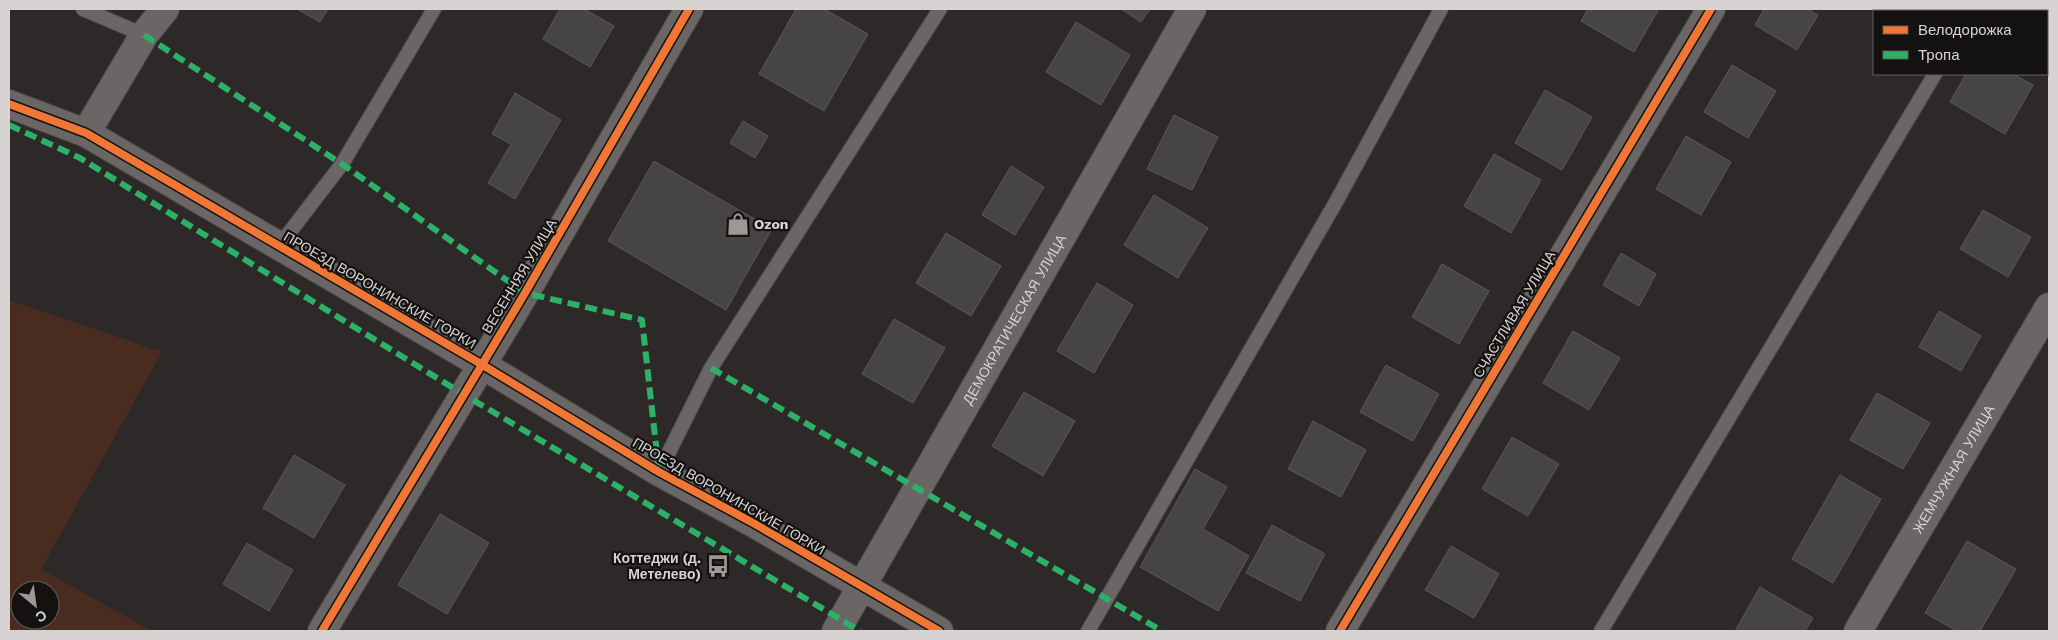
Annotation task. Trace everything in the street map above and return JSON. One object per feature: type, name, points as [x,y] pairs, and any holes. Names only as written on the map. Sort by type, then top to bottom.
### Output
[{"type":"street","points":[[86,133],[144,35],[165,9]]},
{"type":"street","name":"ВЕСЕННЯЯ УЛИЦА","points":[[322,631],[525,293],[689,9]]},
{"type":"street","name":"ДЕМОКРАТИЧЕСКАЯ УЛИЦА","points":[[836,631],[1192,9]]},
{"type":"street","name":"СЧАСТЛИВАЯ УЛИЦА","points":[[1340,631],[1711,9]]},
{"type":"street","name":"ПРОЕЗД ВОРОНИНСКИЕ ГОРКИ","points":[[9,104],[86,133],[481,364],[658,472],[755,524],[939,631]]},
{"type":"street","name":"ЖЕМЧУЖНАЯ УЛИЦА","points":[[1858,631],[2049,307]]},
{"type":"lane","points":[[83,9],[144,35]]},
{"type":"lane","points":[[279,246],[342,164],[434,9]]},
{"type":"lane","points":[[658,472],[711,368],[940,9]]},
{"type":"lane","points":[[1088,631],[1336,202],[1441,9]]},
{"type":"lane","points":[[1601,631],[1934,75]]},
{"type":"shaded area","points":[[9,300],[162,352],[41,569],[152,631],[9,631]]},
{"type":"building","points":[[297,9],[328,9],[320,22]]},
{"type":"building","points":[[560,9],[584,9],[614,26],[590,67],[543,39]]},
{"type":"building","points":[[796,9],[824,9],[868,34],[824,111],[759,74]]},
{"type":"building","points":[[1121,9],[1150,9],[1141,22]]},
{"type":"building","points":[[1588,9],[1659,9],[1634,52],[1581,21]]},
{"type":"building","points":[[1764,9],[1807,9],[1818,15],[1797,50],[1755,25]]},
{"type":"building","points":[[1076,22],[1130,55],[1101,105],[1046,72]]},
{"type":"building","points":[[1732,65],[1776,91],[1748,138],[1704,112]]},
{"type":"building","points":[[1965,75],[2015,75],[2033,85],[2005,134],[1950,102]]},
{"type":"building","points":[[1545,90],[1592,117],[1562,170],[1515,143]]},
{"type":"building","points":[[515,93],[561,120],[515,199],[488,183],[511,144],[492,134]]},
{"type":"building","points":[[1174,115],[1218,137],[1192,190],[1147,169]]},
{"type":"building","points":[[743,121],[768,136],[755,158],[730,143]]},
{"type":"building","points":[[1686,136],[1731,162],[1701,215],[1656,189]]},
{"type":"building","points":[[1494,154],[1541,180],[1511,233],[1464,206]]},
{"type":"building","points":[[654,161],[772,229],[726,310],[608,241]]},
{"type":"building","points":[[1011,166],[1044,187],[1015,235],[982,215]]},
{"type":"building","points":[[1154,195],[1208,228],[1178,278],[1124,245]]},
{"type":"building","points":[[1983,210],[2031,237],[2008,277],[1960,249]]},
{"type":"building","points":[[946,233],[1001,266],[971,316],[916,283]]},
{"type":"building","points":[[1621,253],[1656,274],[1639,306],[1603,285]]},
{"type":"building","points":[[1442,264],[1489,291],[1459,344],[1412,317]]},
{"type":"building","points":[[1097,283],[1133,305],[1094,373],[1057,351]]},
{"type":"building","points":[[1939,311],[1981,336],[1961,371],[1919,347]]},
{"type":"building","points":[[894,319],[945,348],[913,403],[862,374]]},
{"type":"building","points":[[1573,331],[1620,358],[1589,410],[1543,383]]},
{"type":"building","points":[[1386,365],[1439,394],[1413,441],[1360,412]]},
{"type":"building","points":[[1024,392],[1075,421],[1043,476],[992,446]]},
{"type":"building","points":[[1877,393],[1930,423],[1903,469],[1850,440]]},
{"type":"building","points":[[1313,421],[1366,450],[1341,497],[1288,469]]},
{"type":"building","points":[[1512,437],[1559,464],[1528,516],[1482,489]]},
{"type":"building","points":[[294,455],[345,485],[314,538],[263,508]]},
{"type":"building","points":[[1195,469],[1227,487],[1203,529],[1249,556],[1218,611],[1140,567]]},
{"type":"building","points":[[1840,475],[1881,499],[1833,583],[1792,559]]},
{"type":"building","points":[[440,514],[489,543],[447,614],[398,585]]},
{"type":"building","points":[[1272,525],[1325,554],[1300,601],[1246,573]]},
{"type":"building","points":[[1967,541],[2016,569],[1980,631],[1957,631],[1925,613]]},
{"type":"building","points":[[247,543],[293,570],[269,611],[223,584]]},
{"type":"building","points":[[1451,546],[1499,574],[1474,618],[1425,590]]},
{"type":"building","points":[[1760,587],[1813,618],[1805,631],[1735,631]]},
{"type":"marked path","points":[[144,35],[342,164],[525,293],[642,320],[659,472]]},
{"type":"marked path","points":[[9,125],[80,158],[463,394],[860,631]]},
{"type":"marked path","points":[[711,368],[1162,631]]},
{"type":"cycle path","points":[[322,631],[525,293],[689,9]]},
{"type":"cycle path","points":[[1340,631],[1711,9]]},
{"type":"cycle path","points":[[9,104],[86,133],[481,364],[659,472],[755,524],[939,631]]},
{"type":"place","name":"Ozon","points":[[738,224]]},
{"type":"place","name":"Коттеджи (д. Метелево)","points":[[718,566]]}]
